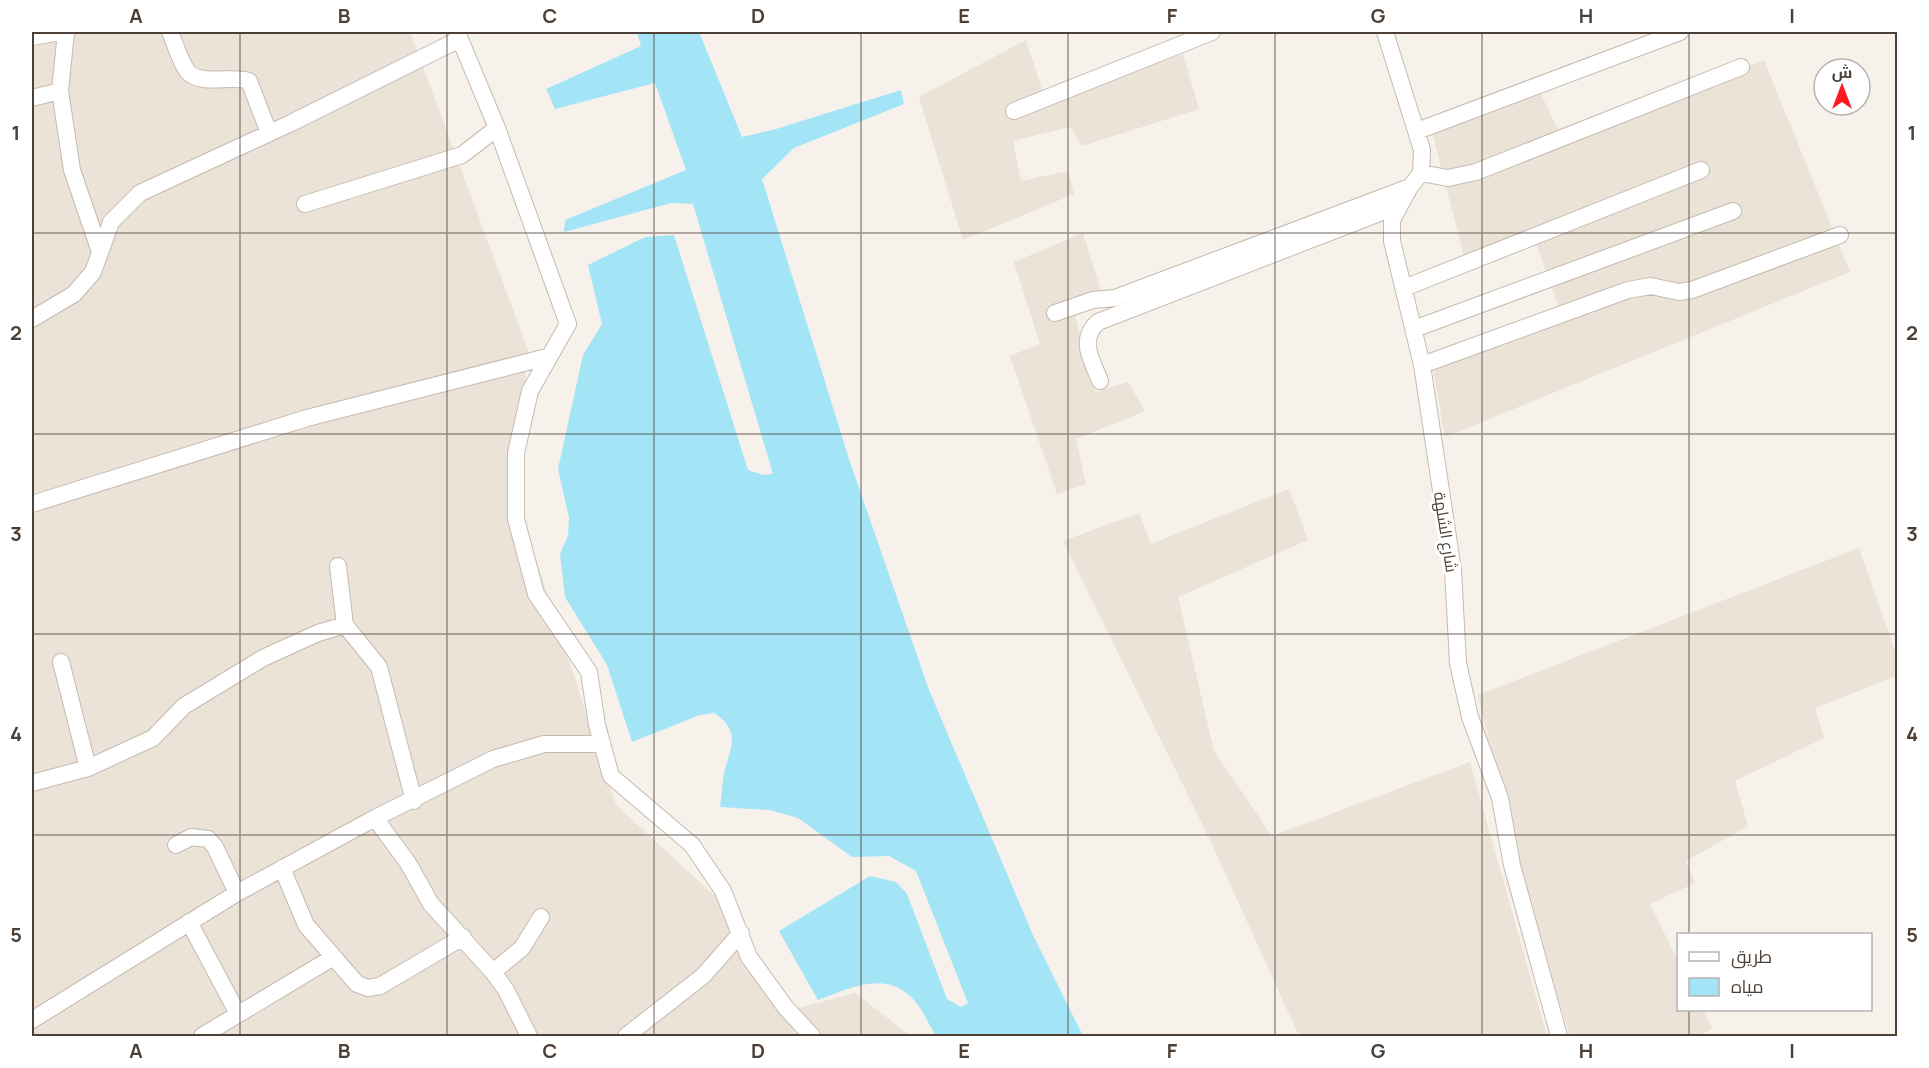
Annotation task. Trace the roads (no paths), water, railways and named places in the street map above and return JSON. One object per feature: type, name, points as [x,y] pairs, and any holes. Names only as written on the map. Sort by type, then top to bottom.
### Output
[{"type":"street","points":[[32,37],[60,32]]},
{"type":"street","points":[[66,32],[60,91],[72,170],[100,252]]},
{"type":"street","points":[[170,32],[188,72],[201,78],[241,78],[249,81],[269,133]]},
{"type":"street","points":[[1014,111],[1212,32]]},
{"type":"street","points":[[1385,32],[1422,150],[1420,173],[1448,178],[1476,172],[1741,67]]},
{"type":"street","points":[[1417,131],[1680,32]]},
{"type":"street","points":[[32,319],[74,294],[93,272],[111,222],[140,193],[269,133],[458,35],[496,128],[568,324],[530,391],[516,453],[516,519],[536,594],[589,672],[602,744],[611,776],[692,844],[723,891],[749,957],[786,1008],[812,1036]]},
{"type":"street","points":[[32,98],[60,91]]},
{"type":"street","points":[[305,204],[462,155],[496,128]]},
{"type":"street","points":[[1404,288],[1701,170]]},
{"type":"street","name":"شارع الشلهة","points":[[1420,173],[1392,220],[1392,241],[1422,365],[1453,570],[1458,663],[1470,717],[1500,798],[1512,865],[1559,1036]]},
{"type":"street","points":[[1055,313],[1093,300],[1114,298],[1410,187]]},
{"type":"street","points":[[1100,381],[1086,344],[1089,330],[1098,322],[1400,205]]},
{"type":"street","points":[[1414,329],[1733,211]]},
{"type":"street","points":[[1422,365],[1628,290],[1651,286],[1688,291],[1840,235]]},
{"type":"street","points":[[32,504],[307,418],[548,357]]},
{"type":"street","points":[[338,566],[345,625],[379,667],[414,801]]},
{"type":"street","points":[[32,783],[88,768],[153,738],[184,706],[263,658],[318,633],[345,625]]},
{"type":"street","points":[[61,662],[88,768]]},
{"type":"street","points":[[32,1020],[237,893],[375,818],[503,756],[544,744],[602,744]]},
{"type":"street","points":[[375,818],[408,863],[431,904],[463,937],[506,990],[529,1036]]},
{"type":"street","points":[[176,845],[191,837],[208,838],[215,847],[237,893]]},
{"type":"street","points":[[282,868],[306,925],[332,958],[357,984],[368,988],[380,987],[463,937]]},
{"type":"street","points":[[493,972],[522,948],[542,917]]},
{"type":"street","points":[[189,922],[238,1014]]},
{"type":"street","points":[[626,1036],[704,976],[741,933]]},
{"type":"street","points":[[202,1036],[332,958]]},
{"type":"water","points":[[637,32],[699,32],[742,137],[776,129],[901,90],[904,104],[794,148],[762,179],[849,459],[929,690],[1033,935],[1083,1036],[936,1036],[914,1000],[892,985],[880,983],[855,987],[818,1000],[779,931],[870,876],[896,882],[907,894],[947,999],[961,1007],[968,1003],[916,871],[889,856],[852,857],[798,818],[770,810],[720,807],[732,738],[728,726],[714,713],[700,715],[632,742],[607,665],[565,597],[560,554],[568,536],[569,518],[558,469],[583,355],[602,324],[588,265],[645,237],[674,235],[748,470],[763,475],[773,474],[693,204],[671,203],[564,232],[565,220],[686,170],[655,83],[555,109],[546,89],[641,46]]}]
